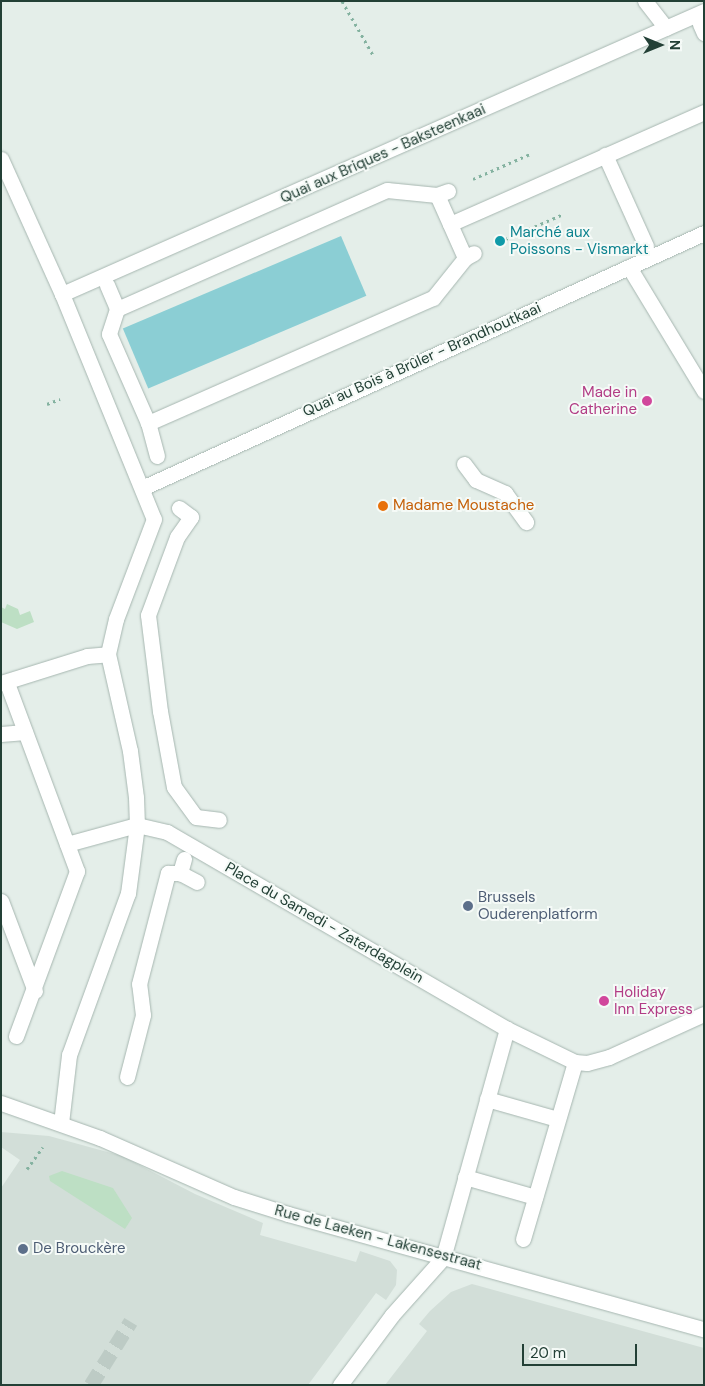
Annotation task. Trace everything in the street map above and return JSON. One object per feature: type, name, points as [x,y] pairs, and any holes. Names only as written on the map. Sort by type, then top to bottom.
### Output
[{"type":"street","points":[[645,1],[666,28]]},
{"type":"street","name":"Quai aux Briques - Baksteenkaai","points":[[62,294],[666,28],[702,23]]},
{"type":"street","points":[[450,224],[704,112]]},
{"type":"street","points":[[606,155],[646,246]]},
{"type":"street","points":[[1,159],[62,294],[154,519],[116,619],[108,654],[130,751],[137,825],[128,893],[69,1055],[61,1123]]},
{"type":"street","points":[[117,308],[386,190],[442,193],[450,224],[470,255],[433,298],[148,423]]},
{"type":"street","name":"Quai au Bois à Brûler - Brandhoutkaai","points":[[142,488],[704,233]]},
{"type":"street","points":[[629,267],[704,391]]},
{"type":"street","points":[[107,285],[117,308],[108,334],[148,423],[157,456]]},
{"type":"street","points":[[464,464],[476,480],[505,493],[526,522]]},
{"type":"street","points":[[179,508],[191,517],[177,536],[148,615],[174,787],[194,824],[219,820]]},
{"type":"street","points":[[16,1036],[23,1011],[35,990],[77,872],[25,732],[4,683],[66,662],[108,654]]},
{"type":"street","points":[[1,734],[25,732]]},
{"type":"street","points":[[67,844],[137,825]]},
{"type":"street","name":"Place du Samedi - Zaterdagplein","points":[[137,825],[167,832],[188,842],[507,1029],[575,1062]]},
{"type":"street","points":[[126,1078],[143,1014],[139,984],[168,873],[182,866],[197,882]]},
{"type":"street","points":[[1,902],[35,990]]},
{"type":"street","points":[[523,1239],[575,1062],[587,1063],[609,1057],[704,1014]]},
{"type":"street","points":[[340,1385],[392,1315],[443,1258],[507,1029]]},
{"type":"street","points":[[487,1100],[557,1119]]},
{"type":"street","name":"Rue de Laeken - Lakensestraat","points":[[4,1109],[61,1123],[234,1197],[443,1258],[704,1329]]},
{"type":"street","points":[[466,1177],[536,1197]]},
{"type":"path","points":[[342,1],[373,55]]},
{"type":"path","points":[[442,193],[530,154]]},
{"type":"path","points":[[470,255],[560,216]]},
{"type":"path","points":[[47,404],[60,399]]},
{"type":"shaded area","points":[[1,1132],[49,1136],[122,1156],[195,1194],[263,1223],[260,1235],[356,1262],[360,1251],[390,1261],[397,1270],[396,1285],[386,1300],[376,1293],[308,1385],[1,1385],[1,1188],[20,1160],[1,1147]]},
{"type":"shaded area","points":[[472,1284],[704,1348],[704,1385],[385,1385],[427,1331],[419,1324],[430,1311],[451,1292]]},
{"type":"green space","points":[[7,604],[18,609],[20,615],[30,611],[34,622],[17,629],[1,622],[1,607],[5,609]]},
{"type":"green space","points":[[62,1171],[113,1188],[132,1218],[125,1229],[50,1181],[49,1176]]},
{"type":"water","points":[[341,236],[366,296],[148,388],[123,329]]},
{"type":"tunnel","points":[[91,1385],[131,1321]]},
{"type":"place","name":"Marché aux Poissons - Vismarkt","points":[[500,241]]},
{"type":"place","name":"Made in Catherine","points":[[647,401]]},
{"type":"place","name":"Madame Moustache","points":[[383,506]]},
{"type":"place","name":"Brussels Ouderenplatform","points":[[468,906]]},
{"type":"place","name":"Holiday Inn Express","points":[[604,1001]]},
{"type":"place","name":"De Brouckère","points":[[23,1249]]}]
